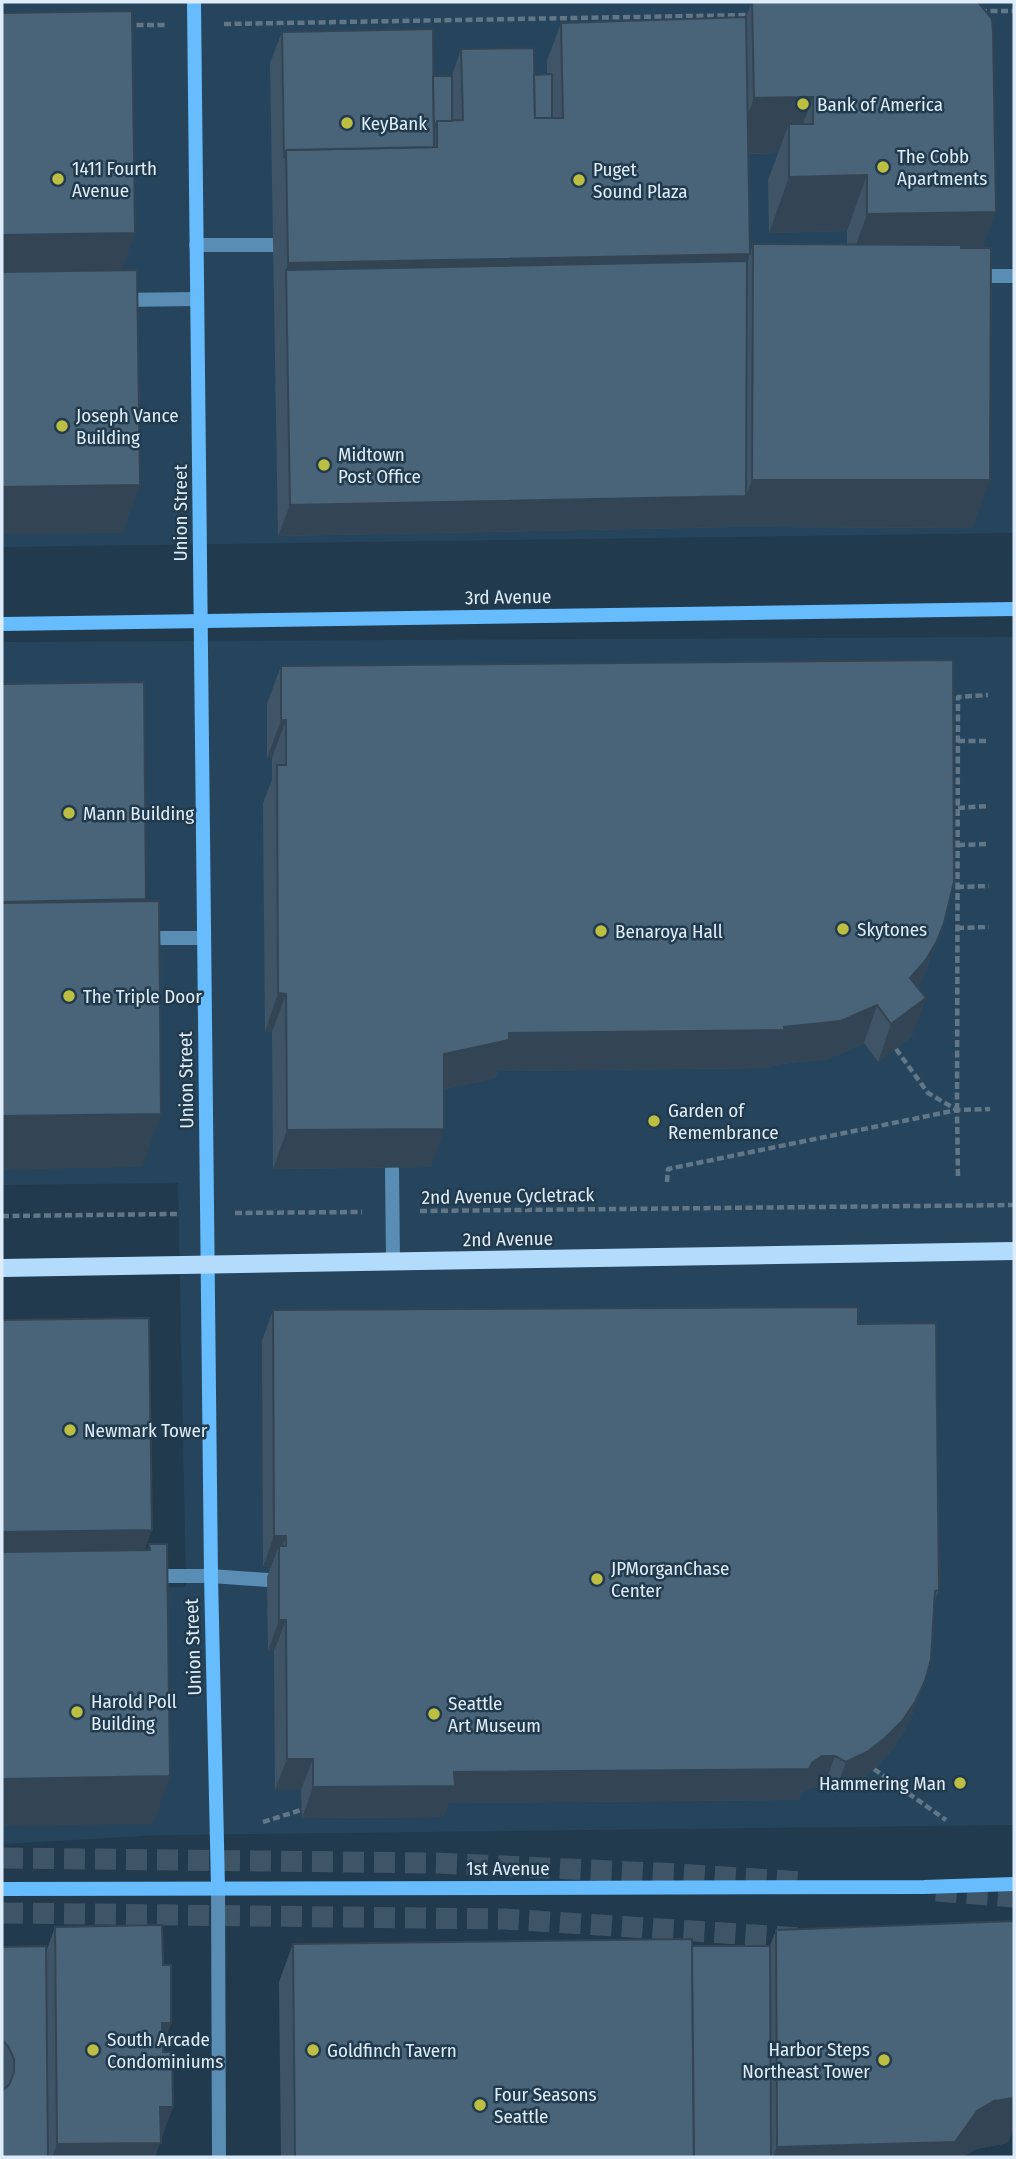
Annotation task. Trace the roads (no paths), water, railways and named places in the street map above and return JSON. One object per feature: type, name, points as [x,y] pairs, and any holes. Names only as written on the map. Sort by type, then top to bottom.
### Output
[{"type":"main road","name":"Union Street","points":[[194,2],[207,1265],[218,1887]]},
{"type":"main road","name":"3rd Avenue","points":[[2,624],[1014,609]]},
{"type":"main road","name":"2nd Avenue","points":[[2,1268],[1014,1251]]},
{"type":"main road","name":"1st Avenue","points":[[2,1888],[897,1887],[1014,1884]]},
{"type":"street","points":[[196,245],[274,245]]},
{"type":"street","points":[[980,276],[1014,276]]},
{"type":"street","points":[[106,300],[197,299]]},
{"type":"street","points":[[122,939],[203,938]]},
{"type":"street","points":[[392,1168],[393,1262]]},
{"type":"street","points":[[140,1576],[211,1576],[268,1580]]},
{"type":"street","name":"Union Street","points":[[218,1887],[219,2157]]},
{"type":"tunnel","points":[[2,1858],[436,1863],[803,1882]]},
{"type":"tunnel","points":[[936,1891],[1014,1897]]},
{"type":"tunnel","points":[[2,1913],[505,1919],[801,1938]]},
{"type":"place","name":"Bank of America","points":[[803,104]]},
{"type":"place","name":"KeyBank","points":[[347,123]]},
{"type":"place","name":"The Cobb Apartments","points":[[883,167]]},
{"type":"place","name":"1411 Fourth Avenue","points":[[58,179]]},
{"type":"place","name":"Puget Sound Plaza","points":[[579,180]]},
{"type":"place","name":"Joseph Vance Building","points":[[62,426]]},
{"type":"place","name":"Midtown Post Office","points":[[324,465]]},
{"type":"place","name":"Mann Building","points":[[69,813]]},
{"type":"place","name":"Skytones","points":[[843,929]]},
{"type":"place","name":"Benaroya Hall","points":[[601,931]]},
{"type":"place","name":"The Triple Door","points":[[69,996]]},
{"type":"place","name":"Garden of Remembrance","points":[[654,1121]]},
{"type":"place","name":"Newmark Tower","points":[[70,1430]]},
{"type":"place","name":"JPMorganChase Center","points":[[597,1579]]},
{"type":"place","name":"Harold Poll Building","points":[[77,1712]]},
{"type":"place","name":"Seattle Art Museum","points":[[434,1714]]},
{"type":"place","name":"Hammering Man","points":[[960,1783]]},
{"type":"place","name":"South Arcade Condominiums","points":[[93,2050]]},
{"type":"place","name":"Goldfinch Tavern","points":[[313,2050]]},
{"type":"place","name":"Harbor Steps Northeast Tower","points":[[884,2060]]},
{"type":"place","name":"Four Seasons Seattle","points":[[480,2105]]}]
